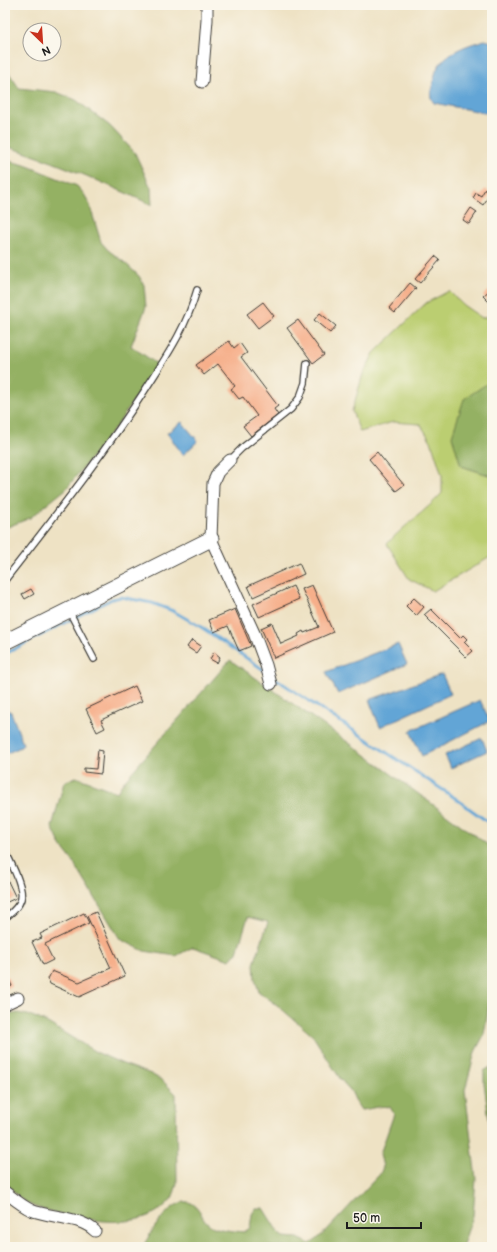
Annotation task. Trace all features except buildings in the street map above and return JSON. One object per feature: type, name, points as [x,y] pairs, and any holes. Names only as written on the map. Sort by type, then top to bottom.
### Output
[{"type":"street","points":[[202,82],[207,5]]},
{"type":"street","points":[[230,460],[218,472],[213,483],[211,539],[254,633],[266,665],[271,684]]},
{"type":"street","points":[[5,642],[71,616],[211,539]]},
{"type":"street","points":[[5,1004],[18,998]]},
{"type":"street","points":[[5,1192],[17,1202],[31,1210],[81,1222],[96,1231]]},
{"type":"lane","points":[[5,580],[123,426],[177,341],[188,317],[197,290]]},
{"type":"lane","points":[[230,460],[242,448],[291,409],[300,397],[305,383],[307,363]]},
{"type":"lane","points":[[71,616],[94,659]]},
{"type":"lane","points":[[5,850],[20,886],[21,899],[14,912],[5,918]]},
{"type":"green space","points":[[5,67],[19,88],[56,92],[76,100],[110,126],[135,153],[151,188],[152,205],[61,165],[5,146]]},
{"type":"green space","points":[[5,160],[25,165],[77,186],[84,194],[89,203],[101,242],[108,250],[139,276],[144,285],[146,307],[131,346],[157,364],[118,424],[66,489],[30,518],[5,528]]},
{"type":"green space","points":[[449,291],[463,305],[482,318],[492,315],[492,383],[488,383],[461,466],[492,476],[492,556],[433,591],[409,579],[387,544],[442,493],[442,475],[431,441],[420,424],[393,422],[360,432],[352,411],[363,374],[374,353],[426,303]]},
{"type":"green space","points":[[488,383],[492,383],[492,476],[461,466],[452,436],[464,399]]},
{"type":"green space","points":[[230,660],[352,745],[492,848],[492,986],[484,1035],[475,1052],[465,1090],[476,1179],[473,1216],[462,1247],[143,1247],[151,1233],[164,1216],[178,1204],[186,1202],[196,1206],[207,1223],[213,1227],[244,1232],[250,1228],[252,1214],[256,1208],[263,1208],[278,1232],[284,1237],[298,1238],[310,1244],[326,1231],[380,1174],[383,1167],[380,1154],[394,1114],[390,1107],[361,1110],[351,1091],[341,1080],[313,1036],[277,1005],[259,992],[255,979],[254,964],[268,922],[248,917],[237,952],[230,960],[193,947],[176,956],[144,951],[120,939],[72,860],[61,846],[52,827],[64,782],[76,777],[117,792],[124,781]]},
{"type":"green space","points":[[18,1013],[32,1016],[46,1022],[96,1052],[151,1074],[163,1081],[176,1094],[177,1183],[172,1198],[162,1208],[149,1216],[135,1220],[90,1220],[49,1211],[31,1205],[21,1199],[5,1182],[5,1015]]},
{"type":"green space","points":[[492,1066],[492,1142],[484,1083],[484,1071]]},
{"type":"water","points":[[485,40],[492,42],[492,114],[434,103],[431,98],[431,91],[438,67],[449,55],[470,44]]},
{"type":"water","points":[[182,422],[198,441],[183,455],[167,433]]},
{"type":"water","points":[[398,644],[407,664],[338,694],[326,672]]},
{"type":"water","points":[[442,674],[451,694],[380,727],[369,700]]},
{"type":"water","points":[[480,700],[490,721],[422,756],[410,731]]},
{"type":"water","points":[[8,710],[11,712],[23,744],[21,747],[5,754],[5,711]]},
{"type":"water","points":[[482,738],[487,751],[451,768],[445,755]]},
{"type":"waterway","points":[[5,654],[112,599],[121,597],[152,603],[173,611],[201,627],[264,670]]},
{"type":"waterway","points":[[273,677],[455,798],[492,825]]}]
